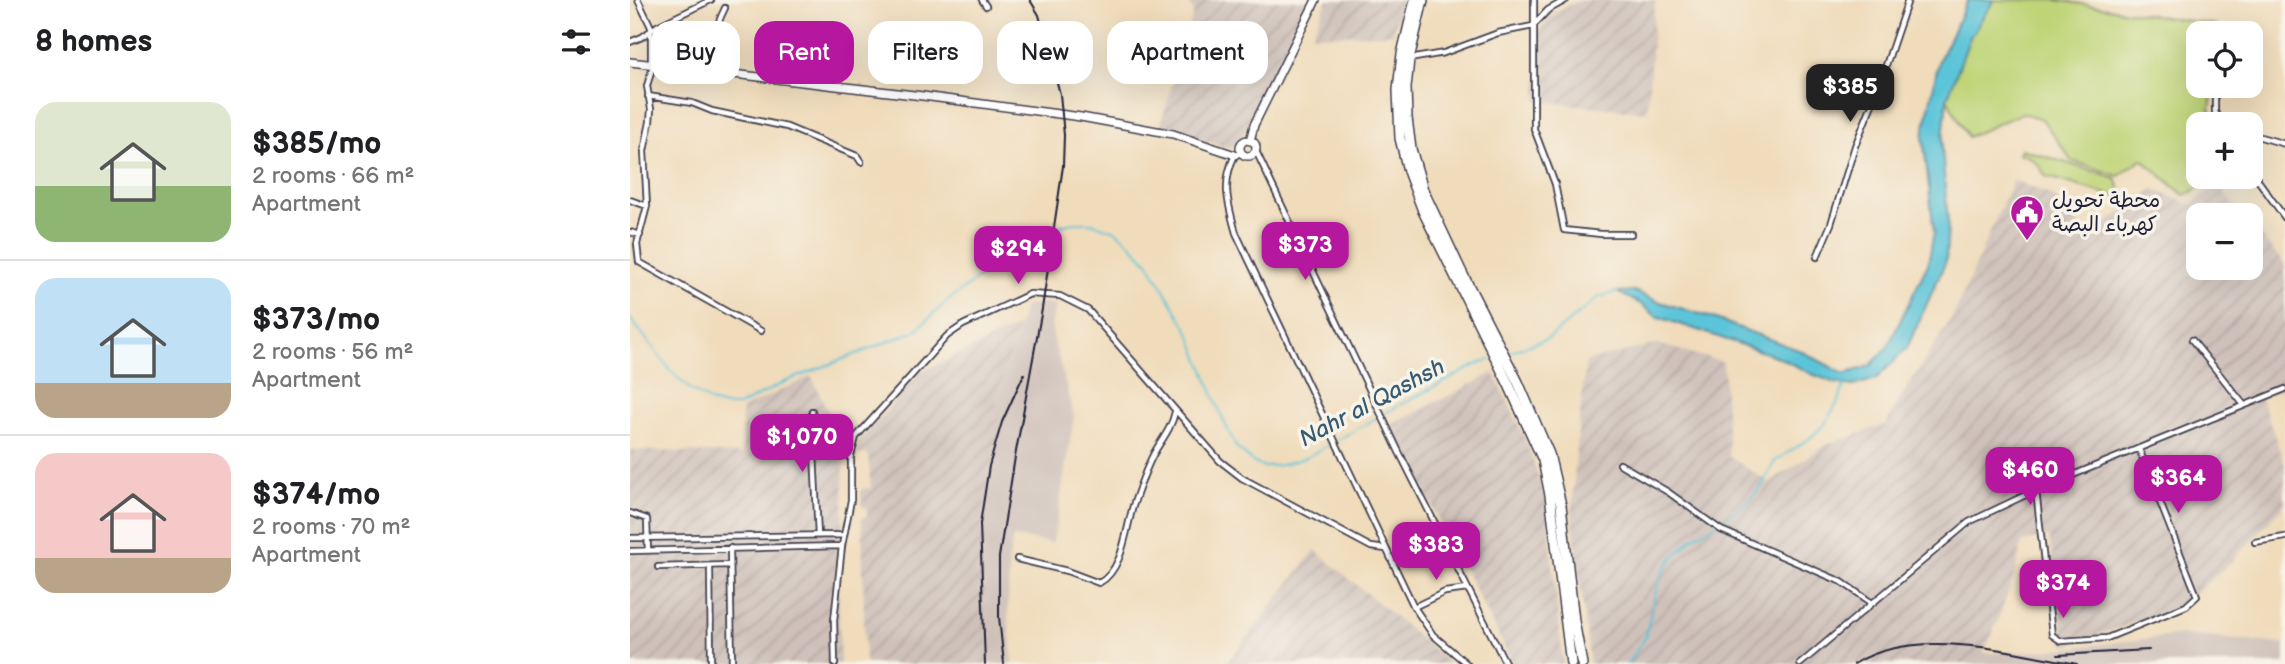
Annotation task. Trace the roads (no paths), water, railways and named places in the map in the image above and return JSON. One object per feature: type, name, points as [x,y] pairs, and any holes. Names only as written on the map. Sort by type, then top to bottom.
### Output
[{"type":"highway","points":[[1415,0],[1400,66],[1398,90],[1400,138],[1408,171],[1423,211],[1480,316],[1549,454],[1561,505],[1574,621],[1582,664]]},
{"type":"highway","points":[[1423,0],[1409,60],[1406,88],[1411,149],[1423,190],[1480,316]]},
{"type":"highway","points":[[1513,383],[1543,460],[1550,495],[1571,664]]},
{"type":"main road","points":[[1250,141],[1254,125],[1317,0]]},
{"type":"main road","points":[[630,62],[651,64]]},
{"type":"main road","points":[[740,74],[1081,117],[1173,134],[1239,154],[1246,156],[1251,156],[1256,151],[1255,144],[1245,141],[1239,154]]},
{"type":"street","points":[[638,0],[651,28]]},
{"type":"street","points":[[670,21],[711,0]]},
{"type":"street","points":[[982,0],[986,6]]},
{"type":"street","points":[[1534,0],[1534,129],[1555,184],[1564,230],[1631,234]]},
{"type":"street","points":[[1409,60],[1444,53],[1498,33],[1533,26],[1548,10],[1566,0]]},
{"type":"street","points":[[1817,257],[1831,224],[1855,146],[1877,92],[1908,0]]},
{"type":"street","points":[[718,21],[725,8]]},
{"type":"street","points":[[630,42],[651,31]]},
{"type":"street","points":[[651,68],[647,86],[651,109],[644,151],[647,206],[637,244],[639,262],[761,331]]},
{"type":"street","points":[[648,96],[692,103],[712,111],[787,127],[857,156],[861,162]]},
{"type":"street","points":[[2263,138],[2285,144]]},
{"type":"street","points":[[1256,151],[1386,423],[1506,664]]},
{"type":"street","points":[[1239,154],[1228,170],[1226,182],[1228,204],[1236,233],[1414,607],[1433,635],[1467,664]]},
{"type":"street","points":[[2263,187],[2285,218]]},
{"type":"street","points":[[630,200],[647,206]]},
{"type":"street","points":[[630,232],[640,235]]},
{"type":"street","points":[[835,664],[834,620],[842,546],[851,499],[850,456],[856,437],[947,336],[963,325],[1030,295],[1060,296],[1088,310],[1220,461],[1242,478],[1371,547],[1386,549]]},
{"type":"street","points":[[2192,340],[2244,405]]},
{"type":"street","points":[[1800,664],[1969,522],[2036,490],[2285,389]]},
{"type":"street","points":[[812,411],[818,536]]},
{"type":"street","points":[[1017,559],[1067,571],[1099,583],[1106,579],[1117,562],[1133,506],[1153,456],[1167,435],[1176,411]]},
{"type":"street","points":[[2036,490],[2052,635],[2062,640],[2107,638],[2186,606],[2197,596],[2139,449]]},
{"type":"street","points":[[1620,464],[1668,492],[1721,530],[1842,582],[1872,603]]},
{"type":"street","points":[[630,513],[647,519],[648,551]]},
{"type":"street","points":[[630,538],[844,535]]},
{"type":"street","points":[[2255,542],[2285,537]]},
{"type":"street","points":[[630,551],[842,546]]},
{"type":"street","points":[[730,548],[732,664]]},
{"type":"street","points":[[658,567],[730,565]]},
{"type":"street","points":[[710,566],[711,664]]},
{"type":"street","points":[[1414,607],[1445,592],[1468,589]]},
{"type":"water","points":[[1968,0],[1994,0],[1970,37],[1947,99],[1942,148],[1948,224],[1946,261],[1907,348],[1876,379],[1853,386],[1835,383],[1778,357],[1656,316],[1641,304],[1617,292],[1634,291],[1713,318],[1801,351],[1844,374],[1870,366],[1887,348],[1928,264],[1934,232],[1923,136],[1939,60]]},
{"type":"waterway","name":"Nahr al Qashsh","points":[[630,318],[671,371],[690,389],[711,402],[724,406],[739,406],[787,381],[915,331],[949,300],[1042,230],[1073,223],[1091,223],[1116,231],[1148,262],[1190,334],[1236,447],[1253,462],[1264,467],[1305,458],[1400,405],[1492,359]]},
{"type":"waterway","name":"Nahr al Qashsh","points":[[1507,353],[1549,338],[1599,297],[1617,292]]},
{"type":"waterway","points":[[1627,664],[1645,638],[1658,582],[1671,559],[1694,537],[1747,503],[1761,487],[1775,461],[1809,439],[1825,424],[1845,383]]},
{"type":"railway","points":[[1004,664],[999,617],[999,557],[1042,309],[1063,166],[1064,135],[1060,94],[1039,15],[1030,0]]},
{"type":"railway","points":[[985,664],[980,524],[989,466],[1002,422],[1024,374]]},
{"type":"railway","points":[[1854,664],[1878,653],[1905,646],[1934,644],[1993,649],[2077,664]]},
{"type":"railway","points":[[2058,655],[2149,650]]},
{"type":"place","name":"محطة تحويل كهرباء البصة","points":[[2027,242]]}]
